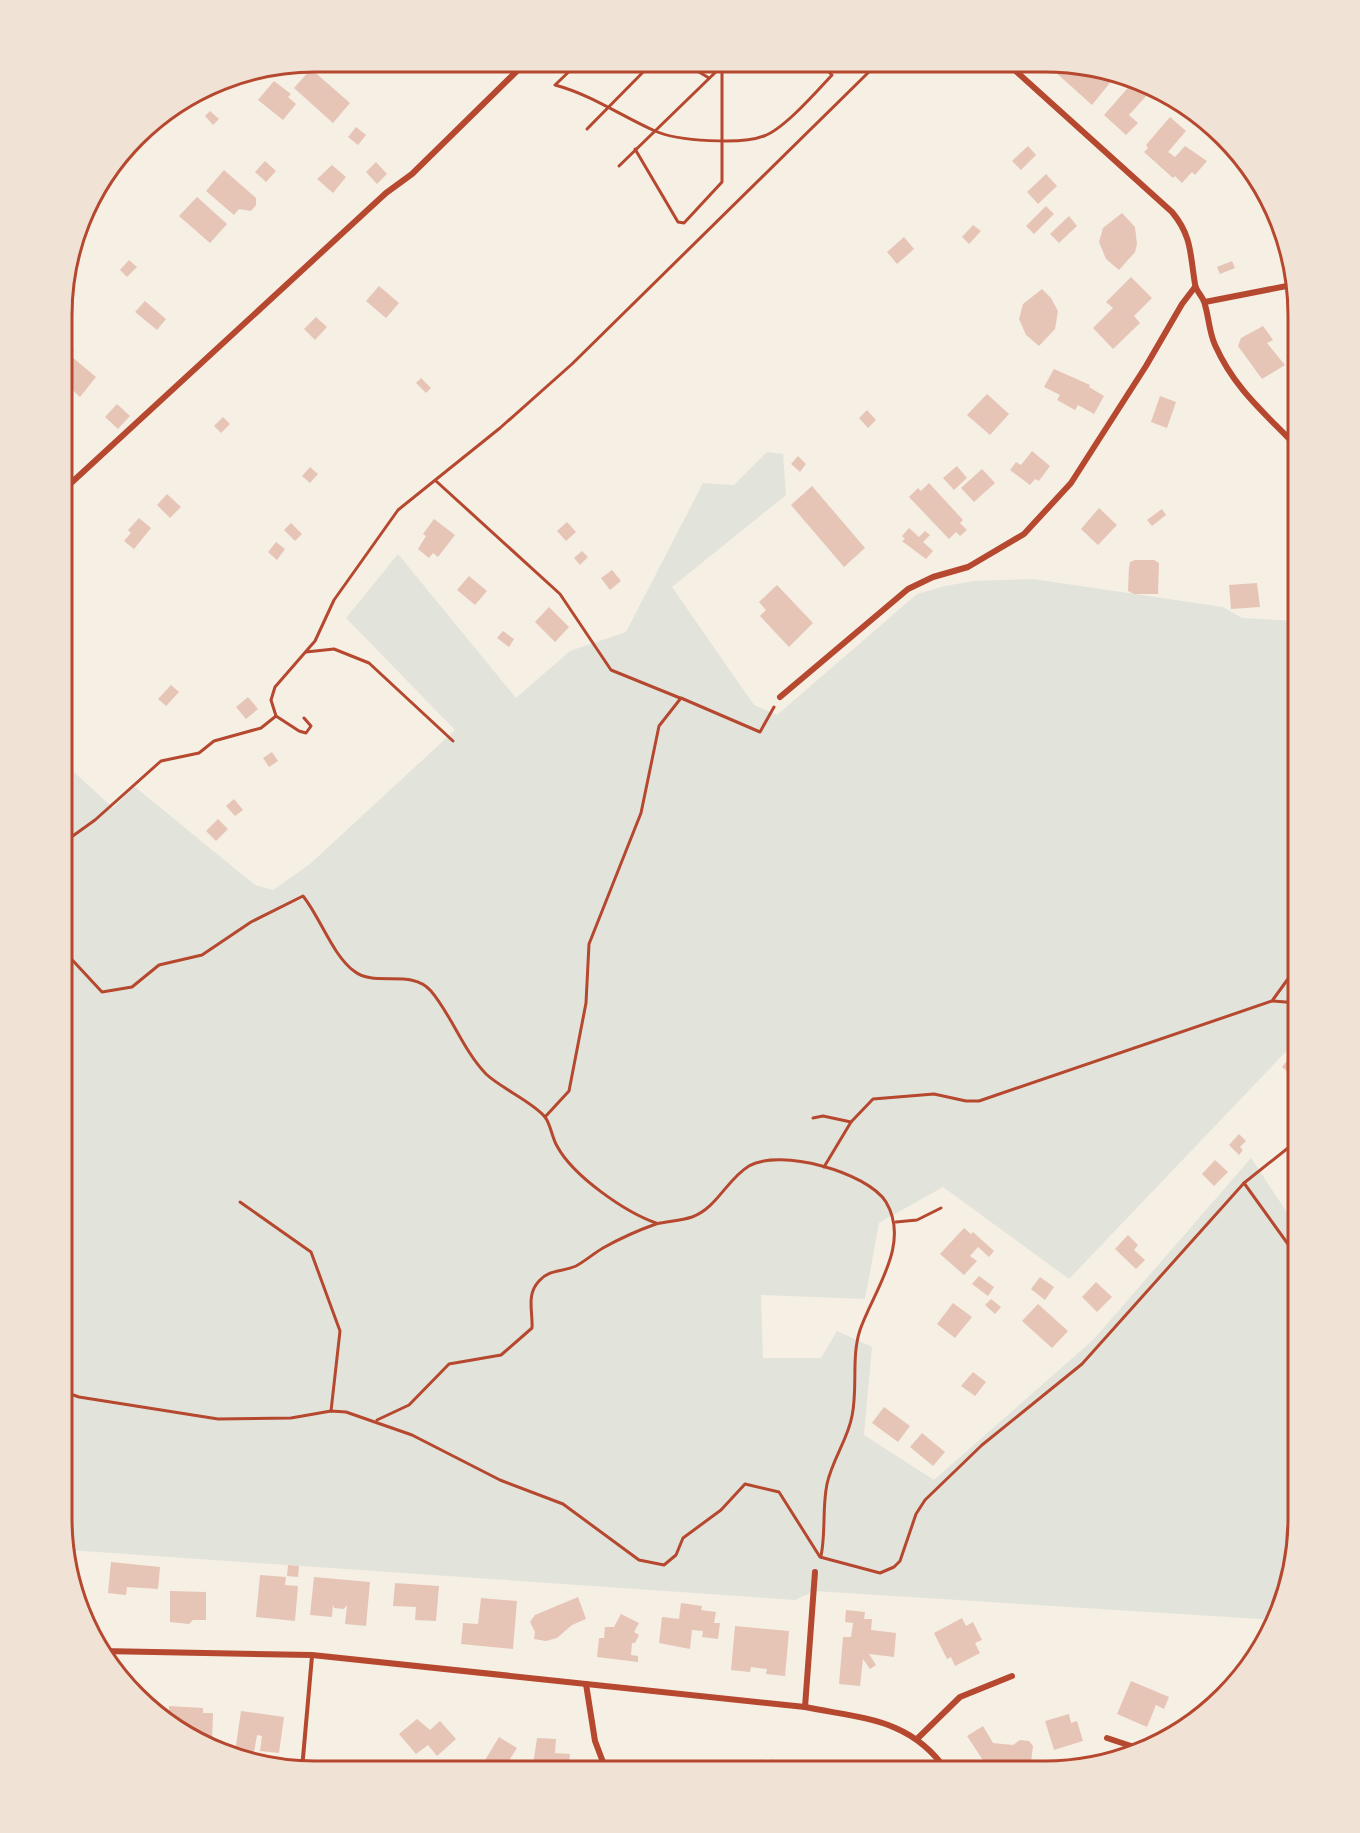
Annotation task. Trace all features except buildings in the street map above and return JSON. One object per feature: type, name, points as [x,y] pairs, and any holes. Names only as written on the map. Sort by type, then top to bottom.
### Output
[{"type":"street","points":[[72,481],[386,192],[412,174],[516,72]]},
{"type":"street","points":[[1018,72],[1172,212],[1184,226],[1189,240],[1195,287],[1205,303],[1215,344],[1235,384],[1288,438]]},
{"type":"street","points":[[1205,303],[1286,286]]},
{"type":"street","points":[[780,697],[908,589],[933,577],[968,567],[1024,534],[1071,483],[1182,304],[1195,287]]},
{"type":"street","points":[[805,1707],[815,1572]]},
{"type":"street","points":[[112,1651],[312,1655],[449,1667],[805,1707],[882,1723],[918,1738],[938,1761]]},
{"type":"street","points":[[918,1738],[960,1697],[1012,1676]]},
{"type":"street","points":[[586,1684],[595,1741],[603,1761]]},
{"type":"street","points":[[1107,1738],[1129,1745]]},
{"type":"lane","points":[[303,1760],[312,1655]]},
{"type":"path","points":[[569,72],[555,85],[583,94],[654,131],[690,140],[722,141],[765,136],[776,129],[832,75],[829,72]]},
{"type":"path","points":[[587,129],[644,72]]},
{"type":"path","points":[[699,72],[709,78]]},
{"type":"path","points":[[619,165],[715,72]]},
{"type":"path","points":[[635,149],[678,222],[684,222],[722,182],[723,72]]},
{"type":"path","points":[[304,718],[311,726],[306,733],[276,716],[271,700],[276,687],[315,641],[334,600],[398,510],[436,481],[572,364],[869,72]]},
{"type":"path","points":[[436,481],[560,594],[611,670],[760,732],[780,697]]},
{"type":"path","points":[[306,652],[334,649],[369,663],[453,741]]},
{"type":"path","points":[[545,1117],[568,1092],[586,1003],[589,944],[641,813],[658,726],[681,698]]},
{"type":"path","points":[[72,837],[95,820],[161,761],[199,753],[214,741],[261,728],[276,716]]},
{"type":"path","points":[[72,960],[102,992],[132,987],[159,965],[202,955],[251,922],[303,896],[341,957],[354,972],[375,978],[399,978],[420,983],[431,990],[481,1068],[545,1117],[557,1148],[586,1179],[620,1207],[658,1224]]},
{"type":"path","points":[[1272,1001],[1288,979]]},
{"type":"path","points":[[824,1167],[851,1122],[873,1099],[934,1094],[966,1101],[979,1101],[1272,1001],[1288,1002]]},
{"type":"path","points":[[813,1118],[824,1116],[851,1122]]},
{"type":"path","points":[[72,1395],[218,1419],[291,1418],[332,1411],[346,1412],[375,1420],[412,1434],[500,1480],[563,1504],[639,1560],[664,1565],[676,1555],[683,1538],[722,1510],[745,1484],[779,1492],[820,1557],[880,1573],[894,1567],[900,1561],[916,1515],[925,1500],[982,1445],[1082,1364],[1244,1183],[1288,1148]]},
{"type":"path","points":[[375,1420],[410,1405],[449,1364],[501,1355],[519,1342],[532,1328],[532,1291],[550,1272],[575,1266],[603,1248],[658,1224],[675,1222],[704,1212],[740,1174],[757,1162],[772,1159],[824,1167],[863,1181],[875,1190],[896,1221],[888,1268],[860,1332],[852,1418],[827,1484],[824,1539],[815,1572]]},
{"type":"path","points":[[1244,1183],[1288,1244]]},
{"type":"path","points":[[240,1202],[311,1252],[340,1331],[332,1411]]},
{"type":"path","points":[[896,1221],[917,1220],[940,1208]]},
{"type":"shaded area","points":[[767,452],[783,454],[786,495],[672,587],[754,705],[777,715],[917,594],[945,586],[973,581],[1033,579],[1223,607],[1242,618],[1288,620],[1288,1049],[1069,1279],[943,1187],[879,1223],[865,1299],[761,1295],[763,1358],[821,1358],[837,1331],[872,1347],[864,1435],[934,1480],[1094,1339],[1251,1158],[1288,1214],[1288,1518],[1286,1550],[1280,1581],[1265,1619],[814,1591],[795,1600],[74,1550],[72,1518],[72,770],[113,808],[134,786],[255,885],[273,890],[310,864],[455,730],[346,618],[398,554],[516,698],[570,651],[626,632],[703,483],[734,485]]}]
